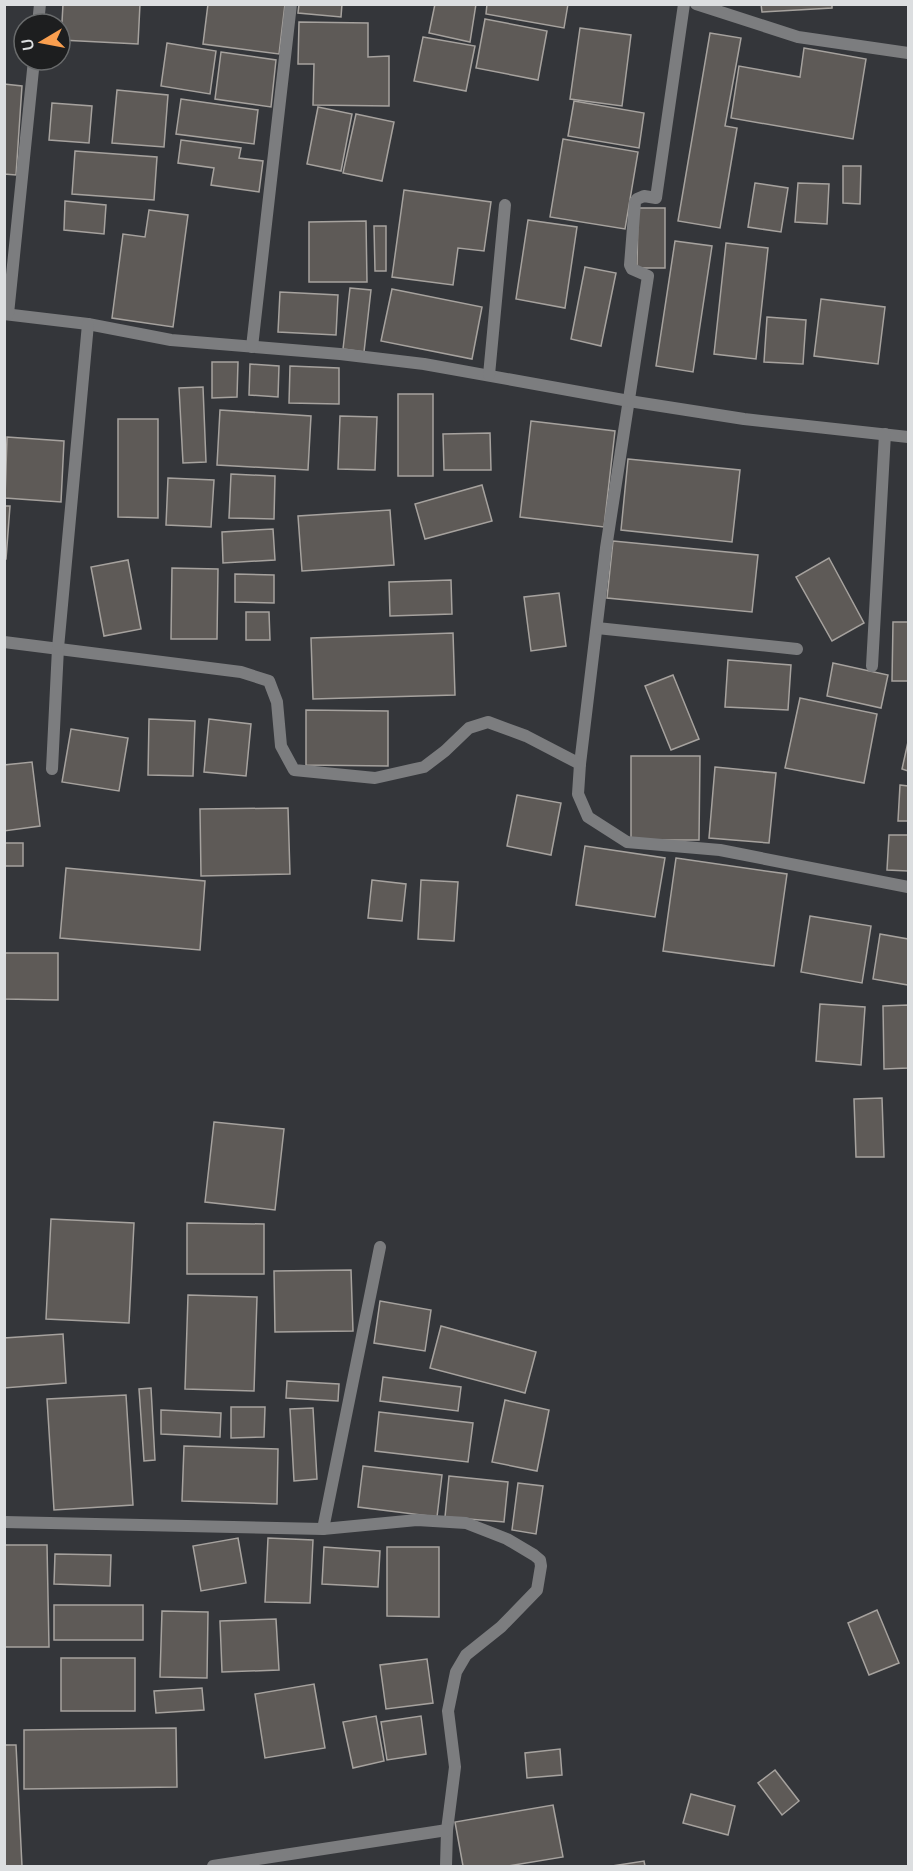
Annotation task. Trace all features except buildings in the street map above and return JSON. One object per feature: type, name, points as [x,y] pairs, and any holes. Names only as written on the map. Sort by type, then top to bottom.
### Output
[{"type":"street","points":[[252,347],[291,4]]},
{"type":"street","points":[[684,4],[656,198],[644,196],[636,202],[630,265],[632,269],[648,276],[606,548],[578,794],[588,817],[627,842],[720,850],[909,887]]},
{"type":"street","points":[[696,4],[798,37],[909,53]]},
{"type":"street","points":[[33,72],[6,314],[88,324],[171,340],[424,364],[744,419],[909,437]]},
{"type":"street","points":[[489,375],[505,205]]},
{"type":"street","points":[[52,769],[57,648],[88,324]]},
{"type":"street","points":[[872,666],[885,434]]},
{"type":"street","points":[[597,628],[797,649]]},
{"type":"street","points":[[4,642],[241,672],[269,681],[277,702],[281,746],[294,770],[375,778],[424,767],[469,728],[488,722],[526,736],[580,765]]},
{"type":"street","points":[[323,1528],[380,1247]]},
{"type":"street","points":[[4,1522],[323,1528],[417,1520],[466,1523],[507,1539],[540,1560],[541,1572],[537,1590],[501,1627],[465,1654],[456,1672],[448,1711],[455,1767],[447,1830],[446,1866]]},
{"type":"street","points":[[213,1866],[447,1830]]}]
